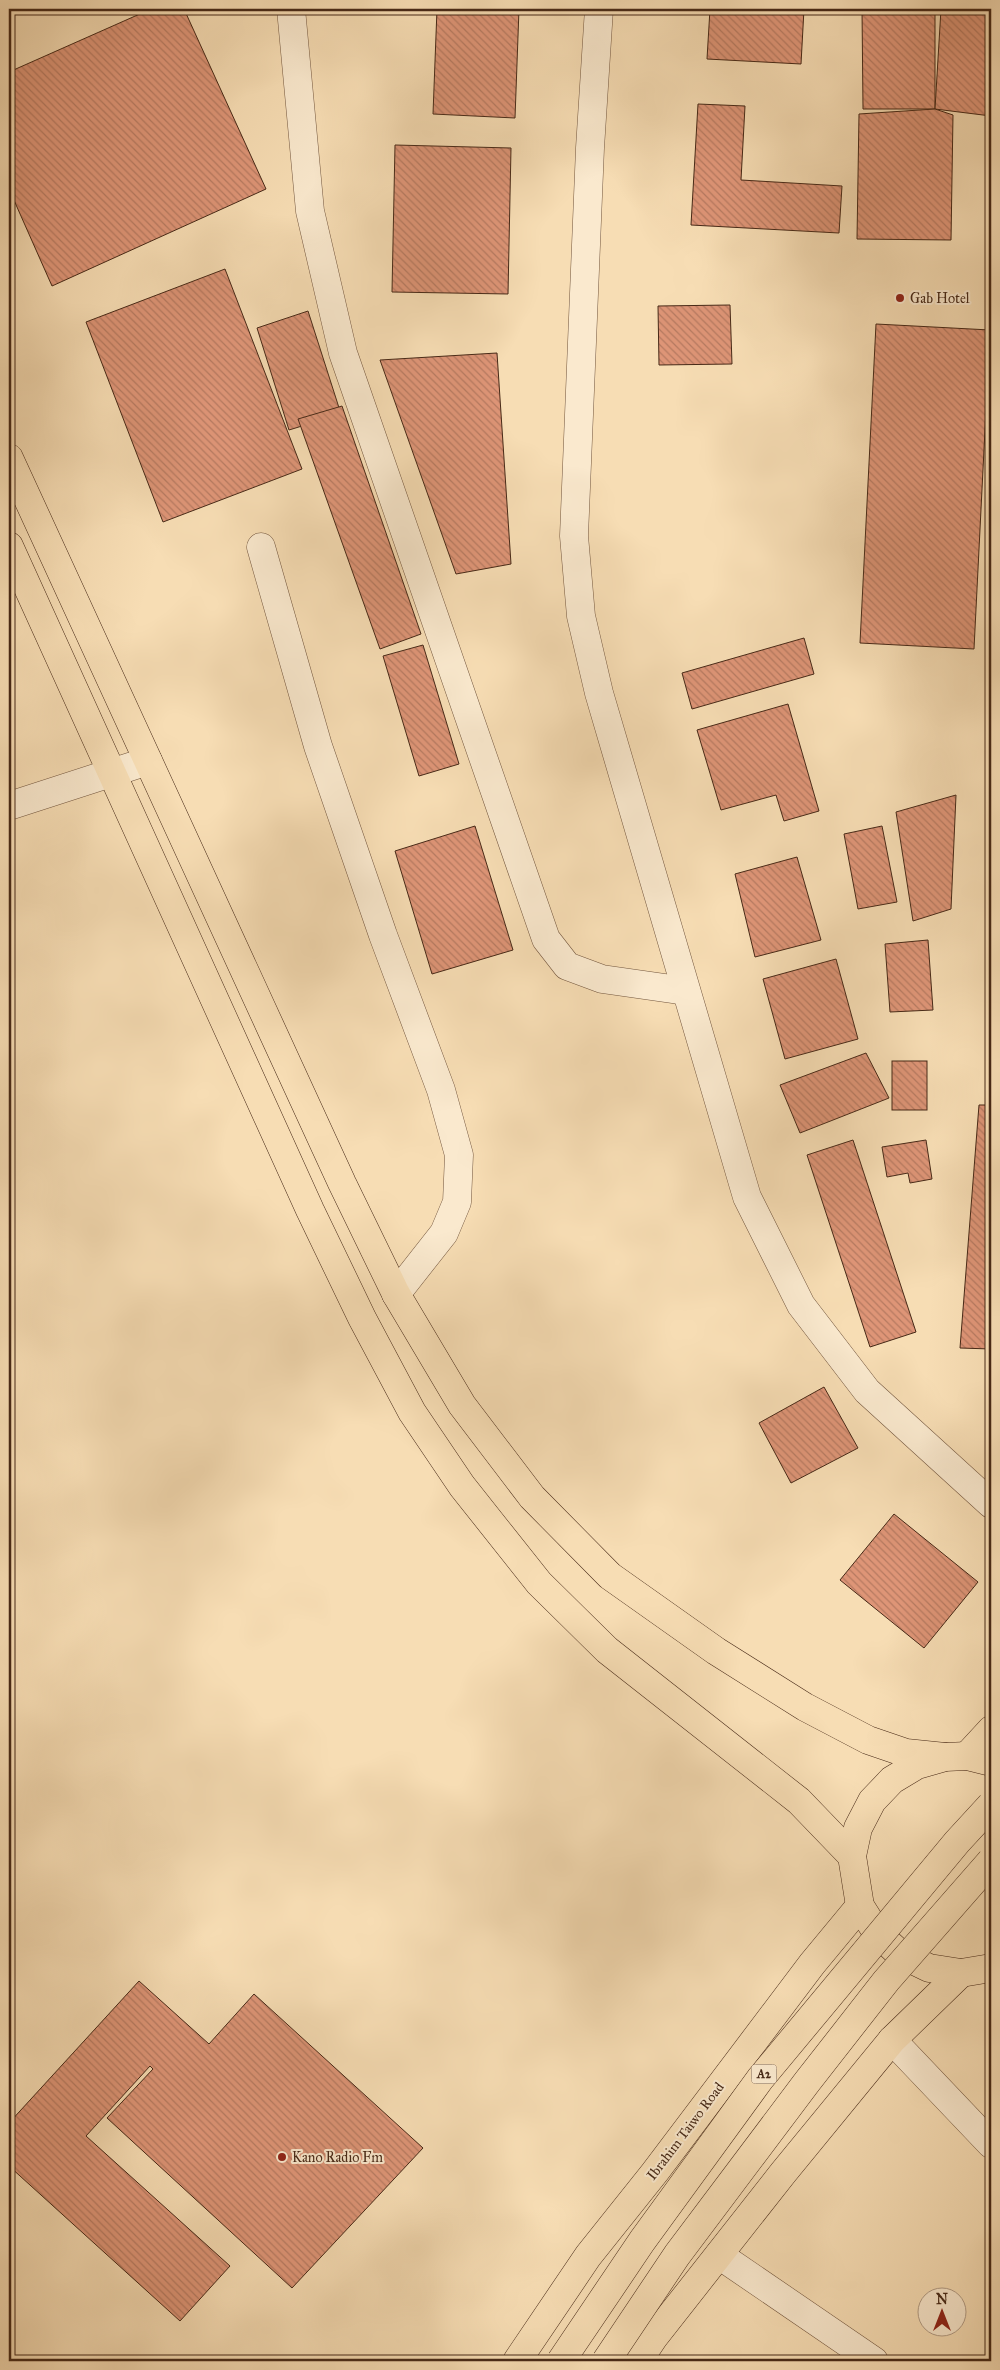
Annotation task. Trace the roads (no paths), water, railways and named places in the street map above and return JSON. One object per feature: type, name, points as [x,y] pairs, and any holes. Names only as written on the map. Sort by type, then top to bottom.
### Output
[{"type":"main road","points":[[9,458],[342,1183],[396,1294],[462,1405],[526,1490],[610,1576],[716,1651],[805,1707],[868,1740],[906,1753],[968,1758]]},
{"type":"main road","points":[[9,546],[310,1210],[362,1318],[412,1412],[462,1486],[539,1583],[607,1650],[799,1801],[852,1856]]},
{"type":"main road","points":[[991,1730],[968,1758],[917,1765],[892,1780],[872,1801],[858,1828],[852,1856],[860,1906],[877,1933],[900,1954],[929,1968],[961,1973],[991,1968]]},
{"type":"main road","name":"A2","points":[[560,2361],[642,2241],[760,2079],[945,1857],[991,1805]]},
{"type":"main road","points":[[606,2361],[678,2255],[807,2082],[886,1981],[991,1861]]},
{"type":"main road","name":"Ibrahim Taiwo Road","points":[[517,2361],[588,2256],[655,2172],[812,1964],[860,1906]]},
{"type":"main road","points":[[638,2361],[654,2337],[892,2040],[961,1973]]},
{"type":"street","points":[[291,9],[310,211],[344,353],[546,938],[567,966],[602,978],[686,991]]},
{"type":"street","points":[[599,9],[590,148],[574,536],[581,616],[599,693],[747,1197],[801,1305],[867,1391],[991,1504]]},
{"type":"street","points":[[261,547],[318,746],[441,1090],[458,1155],[457,1202],[444,1233],[396,1294]]},
{"type":"street","points":[[9,806],[148,761]]},
{"type":"street","points":[[892,2040],[991,2144]]},
{"type":"street","points":[[719,2255],[874,2361]]},
{"type":"place","name":"Gab Hotel","points":[[900,298]]},
{"type":"place","name":"Kano Radio Fm","points":[[282,2157]]}]
